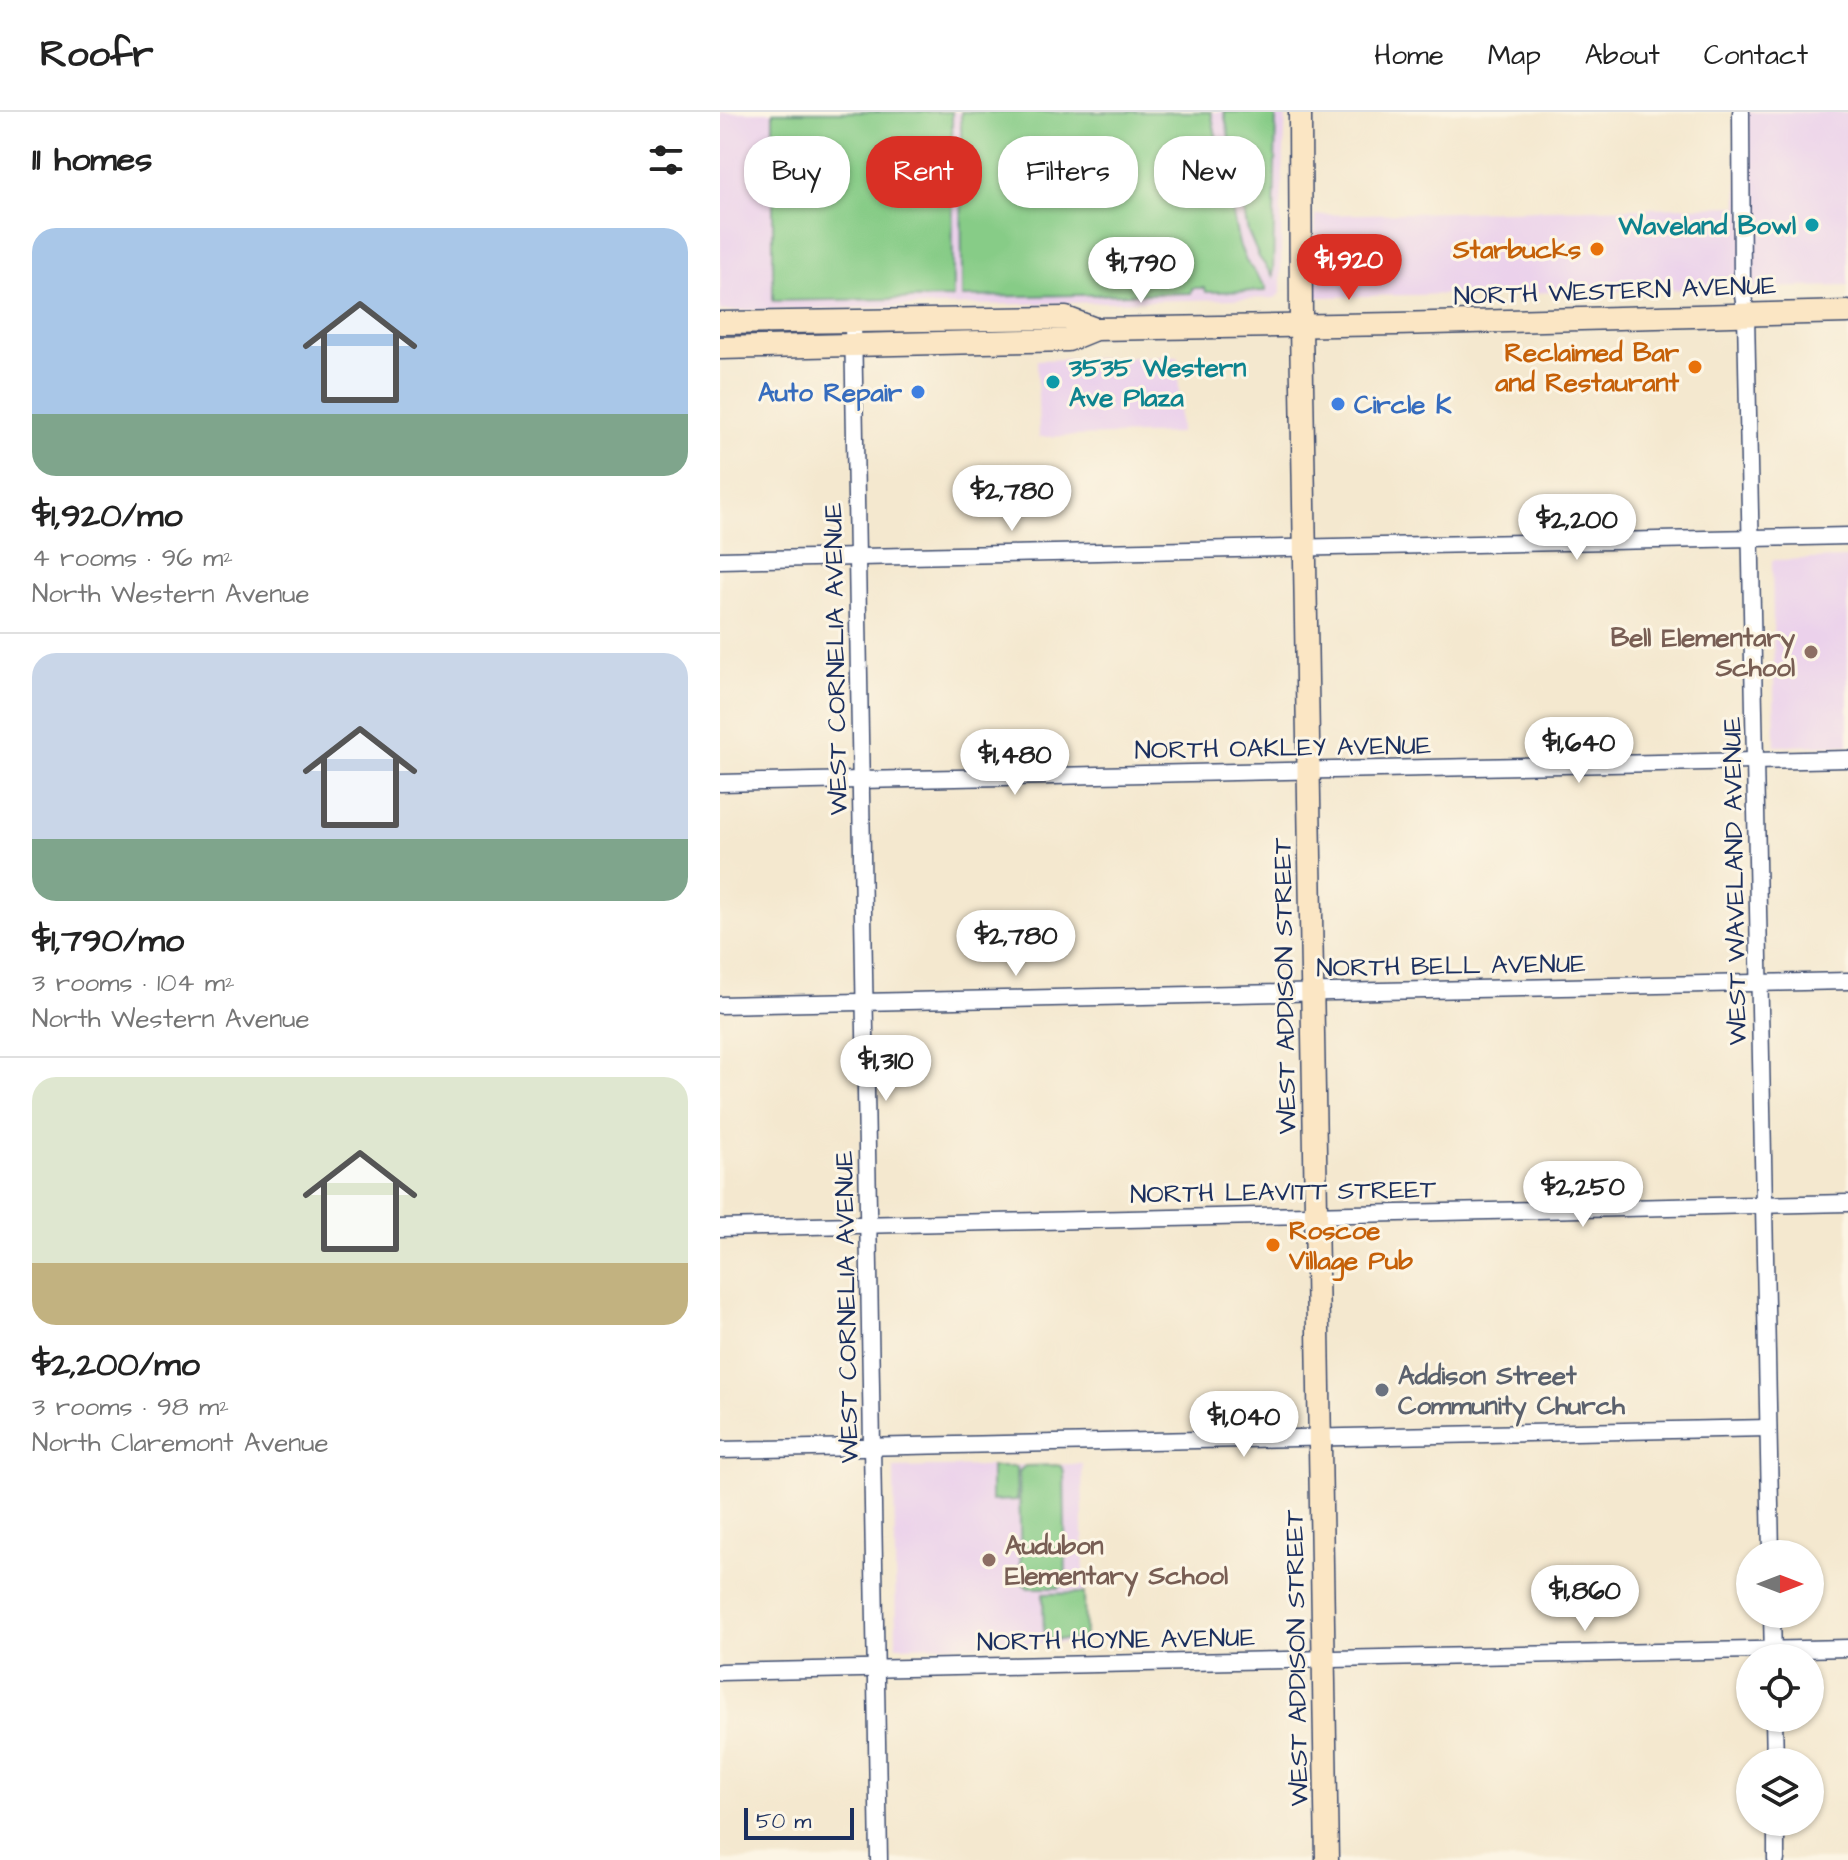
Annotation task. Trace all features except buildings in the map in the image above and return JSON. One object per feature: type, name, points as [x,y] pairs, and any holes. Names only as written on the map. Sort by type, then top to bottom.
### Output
[{"type":"main road","name":"WEST ADDISON STREET","points":[[1300,112],[1327,1860]]},
{"type":"main road","name":"NORTH WESTERN AVENUE","points":[[720,348],[1068,340],[1095,329],[1848,312]]},
{"type":"main road","name":"NORTH WESTERN AVENUE","points":[[720,323],[1066,318],[1095,329]]},
{"type":"street","name":"WEST WAVELAND AVENUE","points":[[1741,112],[1742,289],[1746,314],[1771,1540]]},
{"type":"street","name":"WEST CORNELIA AVENUE","points":[[853,321],[879,1860]]},
{"type":"street","points":[[720,560],[1848,536]]},
{"type":"street","name":"NORTH OAKLEY AVENUE","points":[[720,783],[1848,759]]},
{"type":"street","name":"NORTH BELL AVENUE","points":[[720,1005],[1848,981]]},
{"type":"street","name":"NORTH LEAVITT STREET","points":[[720,1228],[1848,1203]]},
{"type":"street","points":[[720,1450],[1768,1428]]},
{"type":"street","name":"NORTH HOYNE AVENUE","points":[[1824,1650],[1848,1648]]},
{"type":"street","name":"NORTH HOYNE AVENUE","points":[[720,1672],[1324,1659],[1736,1654]]},
{"type":"street","points":[[1776,1836],[1776,1860]]},
{"type":"shaded area","points":[[720,112],[1286,112],[1281,293],[1275,298],[720,311]]},
{"type":"shaded area","points":[[1738,112],[1848,112],[1848,286],[1316,297],[1315,215],[1738,206]]},
{"type":"shaded area","name":"3535 Western Ave Plaza","points":[[1178,356],[1180,433],[1039,437],[1037,360]]},
{"type":"shaded area","name":"Bell Elementary School","points":[[1848,558],[1848,745],[1775,746],[1772,560]]},
{"type":"shaded area","name":"Audubon Elementary School","points":[[1082,1464],[1085,1643],[896,1646],[894,1468]]},
{"type":"green space","points":[[773,112],[952,112],[952,136],[866,136],[866,208],[953,208],[953,298],[773,301],[773,208],[850,208],[850,136],[773,136]]},
{"type":"green space","points":[[961,112],[1211,112],[1216,136],[1154,136],[1154,208],[1231,208],[1246,261],[1266,291],[1206,292],[1205,288],[1192,288],[1191,293],[962,297],[962,208],[982,208],[982,136],[961,136]]},
{"type":"green space","points":[[1224,112],[1276,112],[1273,276],[1259,257],[1248,232],[1243,208],[1265,208],[1265,136],[1229,136]]},
{"type":"green space","points":[[1059,1465],[1064,1473],[1066,1581],[1059,1588],[1028,1588],[1021,1582],[1020,1470],[1025,1466]]},
{"type":"green space","points":[[991,1467],[1016,1467],[1017,1500],[991,1501]]},
{"type":"green space","points":[[1084,1593],[1085,1639],[1044,1640],[1043,1594]]},
{"type":"place","name":"Waveland Bowl","points":[[1812,225]]},
{"type":"place","name":"Starbucks","points":[[1597,249]]},
{"type":"place","name":"Reclaimed Bar and Restaurant","points":[[1695,367]]},
{"type":"place","name":"3535 Western Ave Plaza","points":[[1053,382]]},
{"type":"place","name":"Auto Repair","points":[[918,392]]},
{"type":"place","name":"Circle K","points":[[1338,404]]},
{"type":"place","name":"Bell Elementary School","points":[[1811,652]]},
{"type":"place","name":"Roscoe Village Pub","points":[[1273,1245]]},
{"type":"place","name":"Addison Street Community Church","points":[[1382,1390]]},
{"type":"place","name":"Audubon Elementary School","points":[[989,1560]]}]
